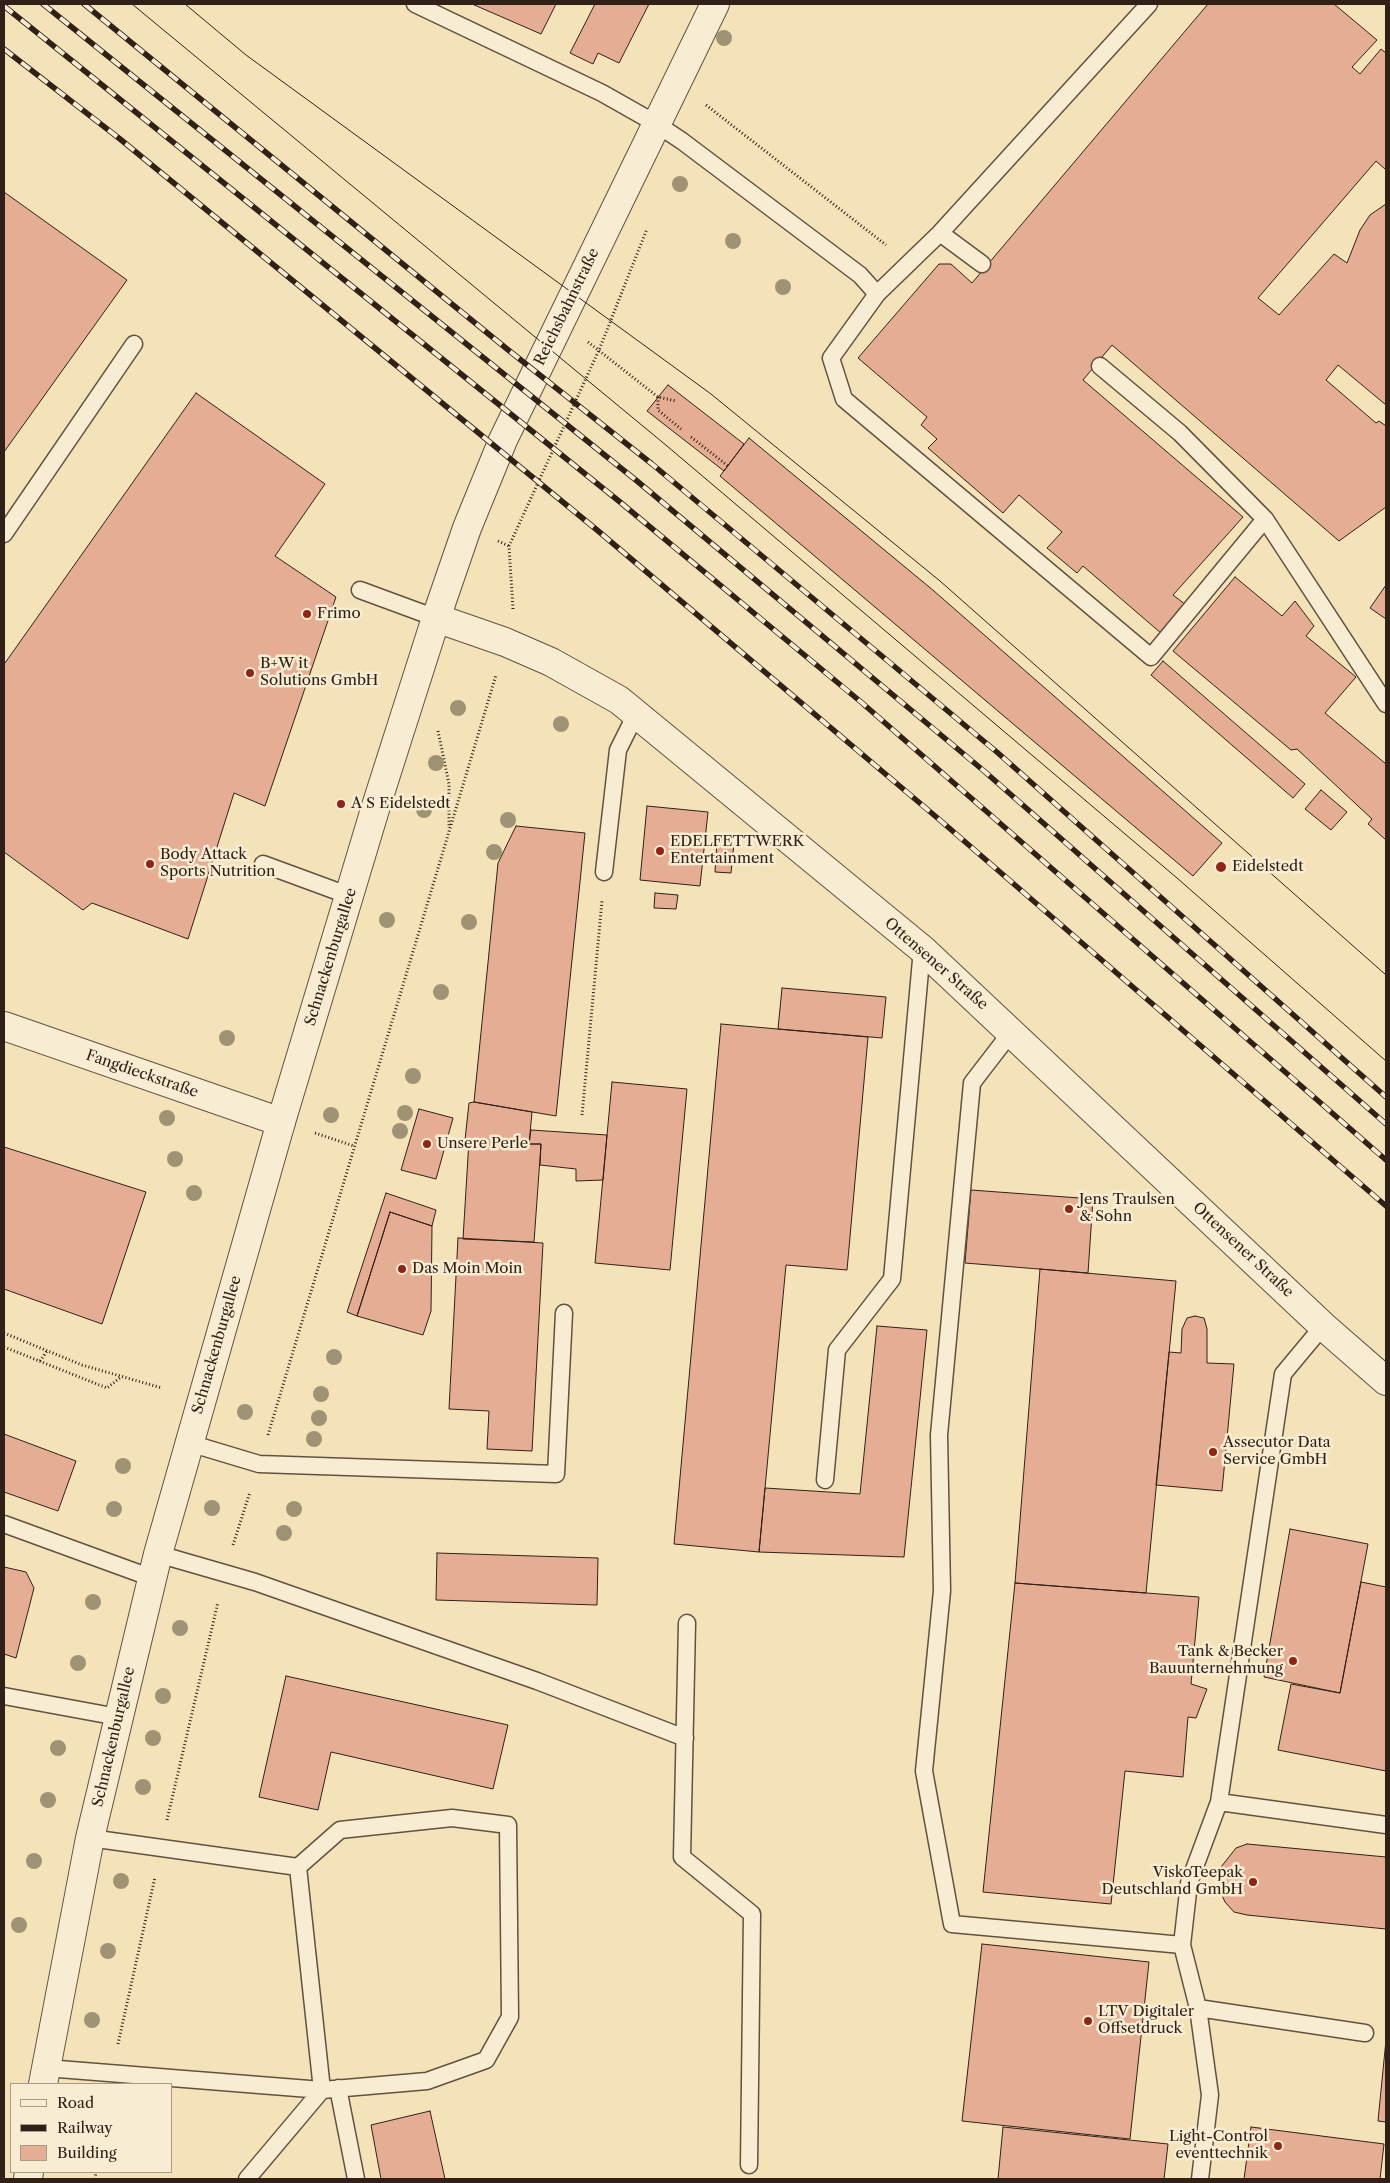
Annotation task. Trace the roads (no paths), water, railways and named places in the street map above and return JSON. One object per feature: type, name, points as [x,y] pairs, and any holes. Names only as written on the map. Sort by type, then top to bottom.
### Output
[{"type":"street","name":"Reichsbahnstraße","points":[[436,618],[467,528],[503,440],[655,123],[715,4]]},
{"type":"street","name":"Ottensener Straße","points":[[436,618],[505,642],[551,662],[618,700],[636,714],[922,949],[1012,1031],[1323,1326],[1386,1381]]},
{"type":"street","name":"Schnackenburgallee","points":[[45,2076],[90,1838],[155,1566],[280,1122],[436,618]]},
{"type":"street","name":"Fangdieckstraße","points":[[4,1026],[280,1122]]},
{"type":"lane","points":[[415,4],[602,93],[655,123],[682,141],[860,275],[878,294]]},
{"type":"lane","points":[[1149,4],[940,233],[878,294],[831,358],[844,400],[1151,657],[1266,518]]},
{"type":"lane","points":[[940,233],[982,264]]},
{"type":"lane","points":[[4,534],[134,344]]},
{"type":"lane","points":[[1100,366],[1180,433],[1266,518],[1386,704]]},
{"type":"lane","points":[[360,590],[436,618]]},
{"type":"lane","points":[[604,872],[618,750],[636,714]]},
{"type":"lane","points":[[263,864],[350,896]]},
{"type":"lane","points":[[825,1480],[836,1350],[892,1278],[922,949]]},
{"type":"lane","points":[[1012,1031],[972,1083],[939,1435],[942,1591],[924,1771],[952,1924],[1182,1945]]},
{"type":"lane","points":[[189,1443],[259,1464],[556,1474],[564,1313]]},
{"type":"lane","points":[[1200,2179],[1210,2095],[1198,2008],[1182,1945],[1189,1883],[1219,1802],[1283,1374],[1323,1326]]},
{"type":"lane","points":[[4,1524],[155,1566],[255,1582],[537,1681],[685,1738]]},
{"type":"lane","points":[[687,1623],[682,1857],[752,1914],[749,2165]]},
{"type":"lane","points":[[4,1696],[118,1717]]},
{"type":"lane","points":[[1219,1802],[1386,1825]]},
{"type":"lane","points":[[45,2076],[330,2089],[426,2081],[486,2060],[510,2018],[508,1825],[452,1818],[340,1830],[298,1867],[90,1838]]},
{"type":"lane","points":[[298,1867],[330,2089],[356,2179]]},
{"type":"lane","points":[[1198,2008],[1365,2033]]},
{"type":"lane","points":[[247,2179],[330,2089]]},
{"type":"tram line","points":[[132,4],[667,446],[1177,878],[1386,1061]]},
{"type":"tram line","points":[[185,4],[246,55],[711,394],[940,581],[1386,975]]},
{"type":"railway","points":[[43,4],[637,481],[984,771],[1386,1124]]},
{"type":"railway","points":[[84,4],[507,349],[652,464],[998,753],[1386,1097]]},
{"type":"railway","points":[[4,6],[620,502],[861,702],[1386,1160]]},
{"type":"railway","points":[[4,49],[120,139],[597,530],[941,821],[1386,1206]]},
{"type":"place","name":"Frimo","points":[[307,614]]},
{"type":"place","name":"B+W it Solutions GmbH","points":[[250,673]]},
{"type":"place","name":"A S Eidelstedt","points":[[341,804]]},
{"type":"place","name":"EDELFETTWERK Entertainment","points":[[660,851]]},
{"type":"place","name":"Body Attack Sports Nutrition","points":[[150,864]]},
{"type":"place","name":"Eidelstedt","points":[[1221,867]]},
{"type":"place","name":"Unsere Perle","points":[[427,1144]]},
{"type":"place","name":"Jens Traulsen & Sohn","points":[[1069,1209]]},
{"type":"place","name":"Das Moin Moin","points":[[402,1269]]},
{"type":"place","name":"Assecutor Data Service GmbH","points":[[1213,1452]]},
{"type":"place","name":"Tank & Becker Bauunternehmung","points":[[1293,1661]]},
{"type":"place","name":"ViskoTeepak Deutschland GmbH","points":[[1253,1882]]},
{"type":"place","name":"LTV Digitaler Offsetdruck","points":[[1088,2021]]},
{"type":"place","name":"Light-Control eventtechnik","points":[[1278,2146]]}]
